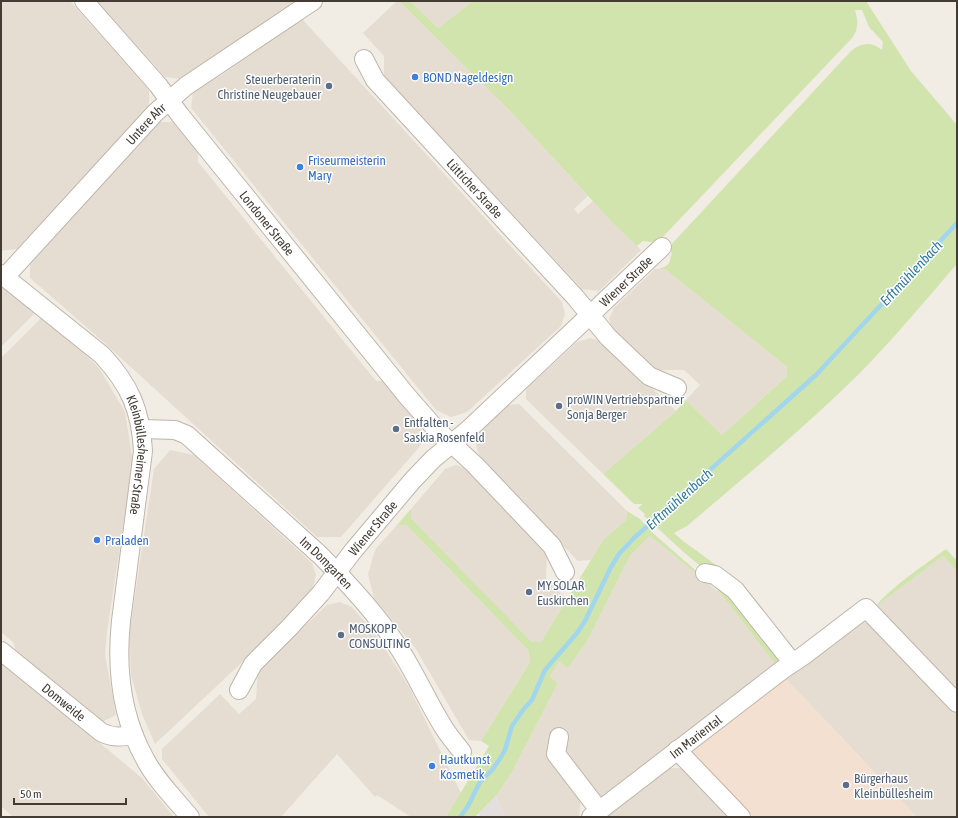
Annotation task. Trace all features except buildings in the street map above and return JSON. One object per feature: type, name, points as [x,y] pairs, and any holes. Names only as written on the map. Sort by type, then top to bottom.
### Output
[{"type":"street","name":"Londoner Straße","points":[[84,1],[158,85],[180,115],[407,396],[436,429],[452,444]]},
{"type":"street","name":"Untere Ahr","points":[[3,276],[155,113],[169,100],[186,86],[313,1]]},
{"type":"street","name":"Lütticher Straße","points":[[364,59],[376,80],[591,315]]},
{"type":"street","name":"Wiener Straße","points":[[239,690],[253,664],[320,593],[412,481],[433,459],[468,430],[662,247]]},
{"type":"street","name":"Kleinbüllesheimer Straße","points":[[3,276],[91,345],[111,364],[132,397],[142,430],[143,451],[119,644],[119,673],[126,710],[134,735],[145,759],[165,788],[190,817]]},
{"type":"street","name":"Wiener Straße","points":[[591,315],[608,336],[649,376],[677,388]]},
{"type":"street","name":"Im Domgarten","points":[[142,430],[175,430],[187,434],[337,572],[357,593],[398,645],[418,678],[444,728],[462,752]]},
{"type":"street","points":[[452,444],[475,465],[552,546],[565,572]]},
{"type":"street","points":[[705,573],[715,575],[735,590],[792,662]]},
{"type":"street","name":"Im Mariental","points":[[595,814],[792,662],[866,608],[957,703]]},
{"type":"street","name":"Domweide","points":[[1,651],[101,732],[106,735],[118,737],[134,735]]},
{"type":"street","points":[[559,737],[556,754],[595,814]]},
{"type":"street","points":[[677,750],[741,817]]},
{"type":"shaded area","points":[[1,1],[70,1],[149,90],[149,106],[17,249],[1,251]]},
{"type":"shaded area","points":[[97,1],[297,1],[181,79],[165,77]]},
{"type":"shaded area","points":[[397,1],[399,1],[511,112],[588,196],[574,209],[578,214],[593,201],[641,250],[599,291],[582,289],[384,76],[384,56],[363,33]]},
{"type":"shaded area","points":[[410,1],[473,1],[438,28]]},
{"type":"shaded area","points":[[302,19],[562,302],[565,314],[561,326],[467,412],[451,417],[436,410],[191,108],[193,92],[212,78],[213,79],[220,76]]},
{"type":"shaded area","points":[[158,122],[173,122],[198,153],[198,162],[376,381],[384,381],[422,428],[421,445],[341,537],[317,537],[99,338],[30,278],[30,262]]},
{"type":"shaded area","points":[[655,269],[665,269],[787,367],[787,376],[722,435],[686,400],[700,385],[684,370],[653,370],[614,333],[609,319],[614,308]]},
{"type":"shaded area","points":[[7,287],[35,313],[1,347],[1,288]]},
{"type":"shaded area","points":[[41,318],[83,352],[99,368],[125,412],[133,462],[105,654],[116,715],[102,722],[15,650],[14,643],[1,632],[1,358]]},
{"type":"shaded area","points":[[590,338],[603,342],[676,411],[603,474],[526,399],[526,389],[577,342]]},
{"type":"shaded area","points":[[519,404],[627,511],[626,520],[603,540],[591,560],[578,561],[481,461],[476,445],[482,430],[509,405]]},
{"type":"shaded area","points":[[170,450],[194,455],[312,563],[316,575],[313,588],[284,623],[155,744],[142,714],[131,675],[129,634],[154,469]]},
{"type":"shaded area","points":[[456,465],[468,469],[547,551],[546,579],[567,599],[541,642],[532,642],[411,518],[411,509],[445,469]]},
{"type":"shaded area","points":[[405,524],[528,650],[530,662],[481,741],[469,740],[416,649],[374,598],[368,574],[375,550],[397,525]]},
{"type":"shaded area","points":[[650,536],[721,594],[775,664],[599,799],[552,734],[581,797],[579,817],[505,817],[496,796],[512,772],[558,683],[550,677],[559,662],[568,668],[588,640],[630,556]]},
{"type":"shaded area","points":[[943,556],[957,571],[957,695],[874,608]]},
{"type":"shaded area","points":[[340,602],[352,607],[379,639],[409,687],[461,793],[446,817],[411,817],[377,795],[375,797],[337,754],[281,817],[209,817],[162,759],[162,749],[220,694],[239,714],[256,699],[258,670],[327,605]]},
{"type":"shaded area","points":[[855,622],[875,623],[957,710],[957,817],[917,817],[785,678]]},
{"type":"shaded area","points":[[1,661],[142,778],[174,817],[13,817],[1,806]]},
{"type":"shaded area","points":[[785,678],[917,817],[748,817],[691,758],[692,750]]},
{"type":"shaded area","points":[[669,768],[686,768],[733,817],[604,817]]},
{"type":"shaded area","points":[[496,796],[505,817],[480,817],[479,813]]},
{"type":"green space","points":[[399,1],[410,1],[438,28],[473,1],[866,1],[911,71],[957,125],[957,264],[885,346],[839,393],[797,432],[731,489],[687,526],[674,533],[723,570],[703,568],[644,516],[645,514],[638,508],[643,504],[634,504],[603,474],[676,411],[686,400],[722,435],[787,376],[787,367],[665,269],[659,269],[668,265],[670,261],[672,252],[668,248],[851,51],[866,44],[874,45],[882,50],[883,42],[869,27],[862,10],[855,10],[857,24],[853,37],[660,240],[651,242],[643,241],[637,246],[612,222],[511,112]]},
{"type":"green space","points":[[411,509],[411,518],[532,642],[541,642],[603,540],[626,520],[627,511],[640,519],[654,534],[710,583],[710,585],[650,536],[630,556],[588,640],[568,668],[559,662],[550,677],[558,683],[512,772],[496,796],[475,817],[446,817],[489,746],[481,741],[530,662],[528,650],[406,525],[397,525]]},
{"type":"green space","points":[[946,549],[957,561],[957,571],[943,556],[874,608],[890,591]]},
{"type":"green space","points":[[718,589],[724,590],[780,659],[775,664],[721,594],[717,591]]},
{"type":"waterway","name":"Erftmühlenbach","points":[[460,817],[468,806],[480,782],[493,769],[501,757],[505,750],[512,726],[532,700],[545,670],[577,633],[585,621],[611,567],[619,554],[634,538],[816,375],[957,223]]},
{"type":"place","name":"BOND Nageldesign","points":[[415,77]]},
{"type":"place","name":"Steuerberaterin Christine Neugebauer","points":[[329,86]]},
{"type":"place","name":"Friseurmeisterin Mary","points":[[300,167]]},
{"type":"place","name":"proWIN Vertriebspartner Sonja Berger","points":[[559,406]]},
{"type":"place","name":"Entfalten - Saskia Rosenfeld","points":[[396,429]]},
{"type":"place","name":"Praladen","points":[[97,540]]},
{"type":"place","name":"MY SOLAR Euskirchen","points":[[529,592]]},
{"type":"place","name":"MOSKOPP CONSULTING","points":[[341,635]]},
{"type":"place","name":"Hautkunst Kosmetik","points":[[432,766]]},
{"type":"place","name":"Bürgerhaus Kleinbüllesheim","points":[[846,785]]}]
